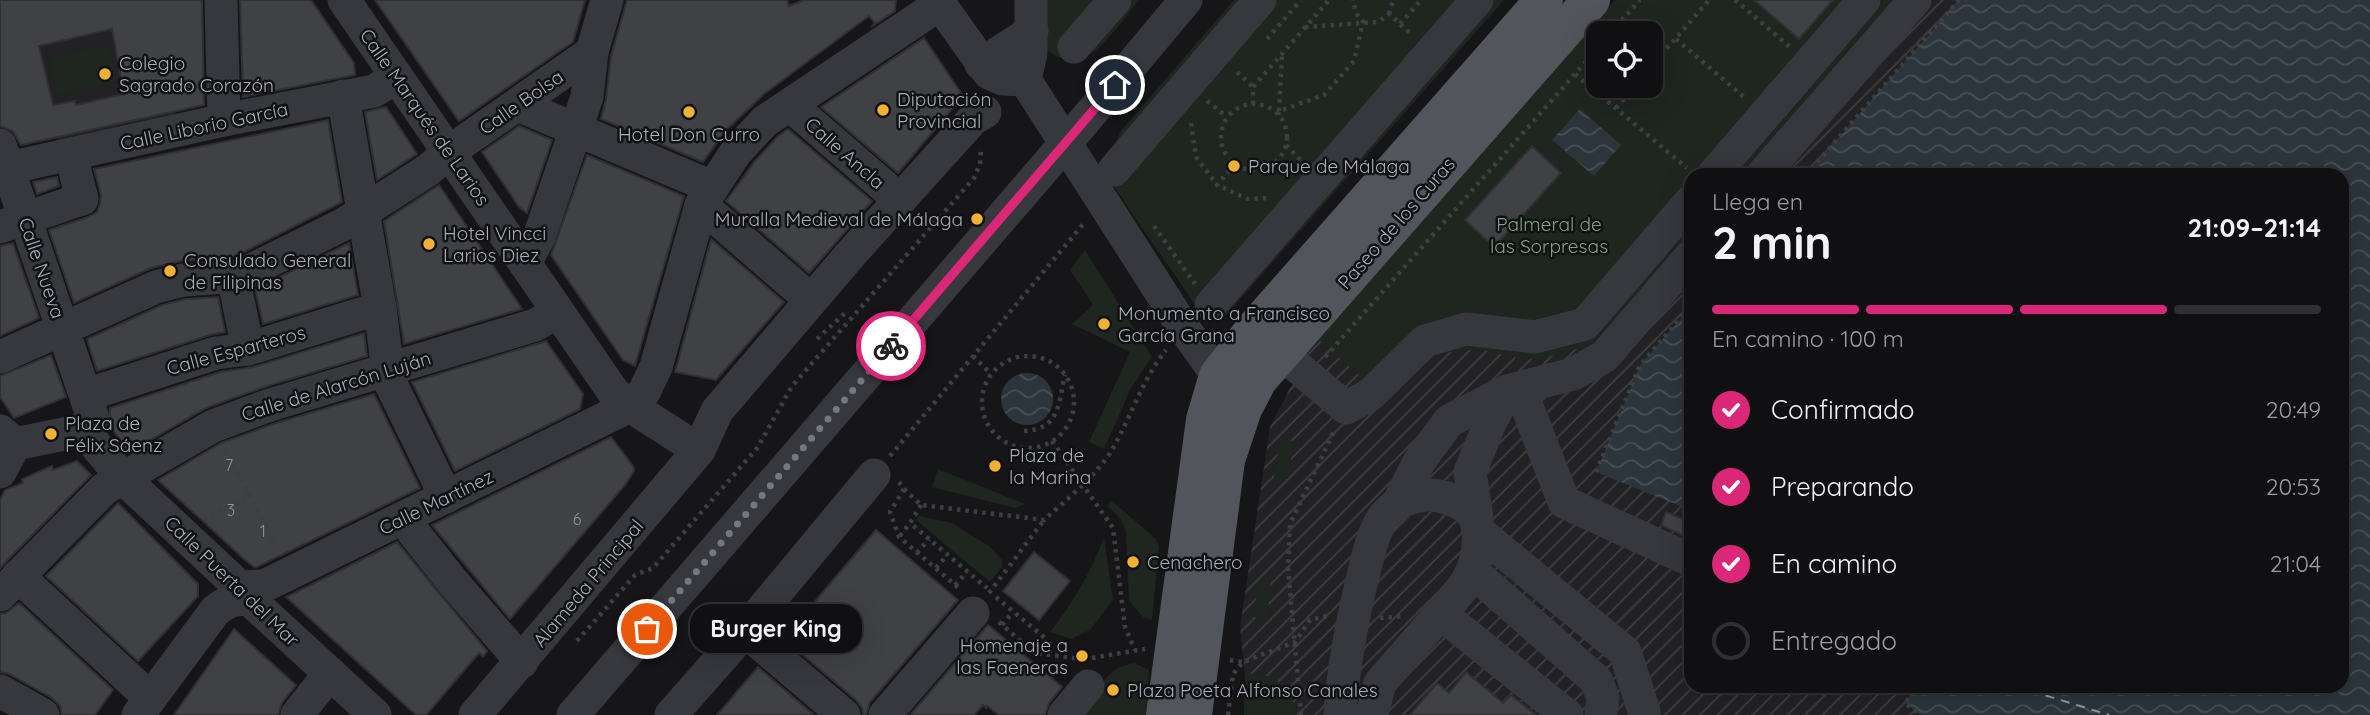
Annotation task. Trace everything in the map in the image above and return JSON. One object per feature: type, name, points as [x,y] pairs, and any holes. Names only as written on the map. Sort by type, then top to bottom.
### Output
[{"type":"main road","name":"Paseo de los Curas","points":[[1218,376],[1255,328],[1544,0]]},
{"type":"main road","name":"Paseo de los Curas","points":[[1226,460],[1242,410],[1258,380],[1591,0]]},
{"type":"main road","points":[[1193,715],[1226,460],[1218,376]]},
{"type":"main road","points":[[1165,715],[1205,420],[1218,376]]},
{"type":"street","points":[[220,0],[224,120]]},
{"type":"street","name":"Calle Marqués de Larios","points":[[344,0],[614,393],[699,450]]},
{"type":"street","name":"Calle Bolsa","points":[[525,263],[539,237],[587,97],[592,52],[607,0]]},
{"type":"street","points":[[1074,47],[1115,0]]},
{"type":"street","points":[[573,715],[1186,0]]},
{"type":"street","points":[[1114,170],[1260,0]]},
{"type":"street","points":[[1210,305],[1477,0]]},
{"type":"street","points":[[1719,168],[1864,0]]},
{"type":"street","points":[[1768,168],[1915,0]]},
{"type":"street","points":[[630,406],[644,392],[656,367],[707,196],[736,152],[765,121],[938,2],[989,74],[1003,79],[1025,80]]},
{"type":"street","points":[[1032,16],[1031,52],[1025,80],[1183,327],[1218,376]]},
{"type":"street","points":[[981,64],[1032,16]]},
{"type":"street","name":"Calle Bolsa","points":[[0,357],[62,327],[164,284],[239,276],[344,224],[428,170],[449,152],[592,52]]},
{"type":"street","name":"Calle Liborio García","points":[[4,157],[71,155],[224,120],[374,91],[397,76]]},
{"type":"street","points":[[343,96],[361,212],[380,309],[389,380],[446,497]]},
{"type":"street","points":[[518,105],[576,128],[707,196],[811,300]]},
{"type":"street","name":"Calle Ancla","points":[[790,105],[900,200]]},
{"type":"street","points":[[699,450],[717,411],[900,200],[973,119],[985,112]]},
{"type":"street","points":[[12,222],[82,199],[71,155]]},
{"type":"street","name":"Calle Nueva","points":[[4,157],[12,222],[62,327],[88,392]]},
{"type":"street","points":[[1295,365],[1346,408],[1371,394],[1425,341],[1466,329],[1535,337],[1585,324],[1684,209]]},
{"type":"street","points":[[1397,505],[1419,462],[1449,421],[1512,390],[1573,374],[1605,356],[1684,264]]},
{"type":"street","points":[[233,276],[248,349]]},
{"type":"street","name":"Calle Esparteros","points":[[88,392],[216,353],[248,349],[380,309]]},
{"type":"street","name":"Calle de Alarcón Luján","points":[[9,586],[100,492],[213,426],[247,412],[535,325],[558,312]]},
{"type":"street","points":[[1372,715],[1380,683],[1464,586],[1472,571],[1478,557],[1478,524],[1470,472],[1490,423],[1512,390]]},
{"type":"street","points":[[1512,390],[1526,404],[1564,502],[1684,557]]},
{"type":"street","points":[[5,449],[86,437],[93,418],[88,392]]},
{"type":"street","name":"Calle Martínez","points":[[144,707],[215,611],[228,601],[403,519],[630,406]]},
{"type":"street","name":"Calle Puerta del Mar","points":[[86,437],[123,478],[182,533],[260,587],[334,676],[375,715]]},
{"type":"street","name":"Alameda Principal","points":[[475,715],[699,450]]},
{"type":"street","points":[[681,712],[879,469]]},
{"type":"street","points":[[1340,715],[1352,620],[1369,553],[1382,519],[1397,505],[1413,497],[1437,495],[1462,504],[1478,524],[1625,652],[1644,715]]},
{"type":"street","points":[[403,519],[522,662]]},
{"type":"street","points":[[1472,571],[1596,680],[1603,697],[1601,715]]},
{"type":"street","points":[[9,586],[144,707]]},
{"type":"street","points":[[1447,606],[1446,618],[1567,715]]},
{"type":"street","points":[[885,715],[986,609]]},
{"type":"street","points":[[745,631],[844,715]]},
{"type":"street","points":[[297,715],[334,676]]},
{"type":"street","points":[[1064,715],[1087,686]]},
{"type":"street","points":[[0,691],[43,715]]},
{"type":"path","points":[[1253,104],[1253,87],[1329,0]]},
{"type":"path","points":[[1353,0],[1356,13],[1363,22]]},
{"type":"path","points":[[1305,27],[1378,22],[1389,14],[1393,0]]},
{"type":"path","points":[[1399,24],[1421,0]]},
{"type":"path","points":[[1621,21],[1640,0]]},
{"type":"path","points":[[1663,54],[1709,0]]},
{"type":"path","points":[[1735,0],[1809,64]]},
{"type":"path","points":[[1813,168],[1959,0]]},
{"type":"path","points":[[1389,14],[1432,52]]},
{"type":"path","points":[[1282,54],[1279,113],[1286,134],[1282,155],[1265,167],[1255,170],[1235,164],[1222,147],[1220,137],[1222,126],[1235,110],[1253,104],[1279,113],[1324,95],[1354,61],[1363,22]]},
{"type":"path","points":[[1676,39],[1765,115]]},
{"type":"path","points":[[1331,351],[1586,62]]},
{"type":"path","points":[[1237,72],[1253,87]]},
{"type":"path","points":[[1575,74],[1687,168]]},
{"type":"path","points":[[1616,108],[1625,98]]},
{"type":"path","points":[[1191,123],[1196,157],[1217,185],[1248,199],[1303,199]]},
{"type":"path","points":[[1217,185],[1235,164]]},
{"type":"path","points":[[1150,221],[1210,305]]},
{"type":"path","points":[[1044,520],[921,505],[879,469],[1075,234]]},
{"type":"path","points":[[1596,472],[1640,365],[1684,315]]},
{"type":"path","points":[[973,356],[991,374]]},
{"type":"path","points":[[1035,356],[1057,366],[1066,374],[1072,386],[1073,411],[1069,423],[1052,441],[1030,448],[1018,447],[998,437],[990,428],[982,407],[986,384],[991,374],[1010,359],[1035,356]]},
{"type":"path","points":[[986,609],[1044,520],[1082,484],[1110,452],[1154,364]]},
{"type":"path","points":[[1024,431],[1035,430],[1048,424],[1056,415],[1066,374]]},
{"type":"path","points":[[573,645],[635,575],[653,568],[758,447],[792,386]]},
{"type":"path","points":[[1301,715],[1287,567],[1290,524],[1346,408]]},
{"type":"path","points":[[213,426],[250,496],[260,587]]},
{"type":"path","points":[[1052,441],[1113,528],[1125,627],[1135,650]]},
{"type":"path","points":[[904,489],[890,512],[899,537],[1034,653],[1083,659],[1149,648]]},
{"type":"path","points":[[182,533],[250,496]]},
{"type":"path","points":[[899,537],[921,505]]},
{"type":"path","points":[[910,523],[967,572],[986,609]]},
{"type":"path","points":[[917,553],[929,539]]},
{"type":"path","points":[[936,568],[947,555]]},
{"type":"path","points":[[955,585],[967,572]]},
{"type":"path","points":[[986,609],[1013,612],[1046,639],[1034,653]]},
{"type":"path","points":[[986,609],[1013,612]]},
{"type":"path","points":[[1374,620],[1396,615],[1407,616]]},
{"type":"path","points":[[1228,715],[1233,674],[1243,662],[1295,642],[1310,620],[1331,617]]},
{"type":"path","points":[[1914,693],[1905,703],[1920,715]]},
{"type":"shaded area","points":[[1615,0],[1959,0],[1812,168],[1684,168],[1684,315],[1640,365],[1596,471],[1684,508],[1684,693],[1914,693],[1906,703],[1920,715],[1244,715],[1245,677],[1240,627],[1270,427],[1316,337],[1586,33],[1586,98],[1663,98],[1663,21],[1596,21]]},
{"type":"shaded area","name":"Colegio Sagrado Corazón","points":[[22,27],[112,27],[168,83],[177,120],[57,147],[56,110]]},
{"type":"green space","points":[[1046,0],[1139,0],[1096,50],[1082,57],[1065,58],[1051,53],[1043,38]]},
{"type":"green space","name":"Parque de Málaga","points":[[1234,0],[1504,0],[1220,322],[1213,321],[1200,312],[1114,187],[1111,165],[1120,132]]},
{"type":"green space","name":"Palmeral de las Sorpresas","points":[[1615,0],[1894,0],[1748,168],[1684,168],[1684,241],[1595,343],[1562,354],[1526,360],[1478,349],[1443,353],[1420,367],[1390,402],[1316,337],[1586,33],[1586,98],[1663,98],[1663,21],[1596,21]]},
{"type":"green space","points":[[108,45],[116,82],[57,95],[49,58]]},
{"type":"green space","points":[[1085,250],[1152,357],[1131,388],[1104,449],[1089,442],[1130,352],[1072,324],[1093,305],[1070,270]]},
{"type":"green space","points":[[1280,439],[1294,441],[1288,479],[1274,477]]},
{"type":"green space","points":[[938,469],[1025,504],[1015,508],[932,487]]},
{"type":"green space","points":[[1111,500],[1156,539],[1159,547],[1152,620],[1143,617],[1129,601],[1126,531],[1121,519],[1108,506]]},
{"type":"green space","points":[[919,516],[952,523],[989,546],[1002,560],[1002,567],[990,582],[916,520]]},
{"type":"green space","points":[[1104,538],[1113,600],[1090,630],[1071,639],[1050,632],[1081,587]]},
{"type":"green space","points":[[1258,580],[1271,582],[1267,619],[1254,617]]},
{"type":"green space","name":"Plaza Poeta Alfonso Canales","points":[[1134,663],[1149,670],[1147,715],[1083,715],[1109,675],[1124,665]]},
{"type":"green space","points":[[1249,674],[1274,677],[1293,700],[1295,715],[1244,715],[1245,677]]},
{"type":"water","points":[[1959,0],[2370,0],[2370,715],[1920,715],[1905,703],[1913,693],[2349,693],[2349,168],[1812,168]]},
{"type":"water","points":[[1580,109],[1621,145],[1594,176],[1552,140]]},
{"type":"water","points":[[1684,315],[1684,508],[1596,472],[1640,365]]},
{"type":"water","points":[[1027,373],[1046,380],[1053,399],[1046,418],[1027,425],[1008,418],[1001,399],[1008,380]]},
{"type":"building","points":[[0,0],[202,0],[204,105],[21,145],[13,131],[0,126]],"holes":[[[112,29],[124,94],[76,105],[75,101],[53,105],[39,46]]]},
{"type":"building","points":[[240,0],[311,0],[354,63],[355,75],[243,97]]},
{"type":"building","points":[[375,0],[585,0],[573,42],[459,121]]},
{"type":"building","points":[[627,0],[787,0],[789,6],[804,0],[896,0],[895,11],[871,27],[875,23],[869,16],[764,94],[726,130],[703,162],[601,119],[611,56]]},
{"type":"building","points":[[1754,0],[1833,0],[1799,39]]},
{"type":"building","name":"Diputación Provincial","points":[[924,38],[963,96],[898,173],[821,107]]},
{"type":"building","points":[[386,107],[417,154],[377,180],[365,112]]},
{"type":"building","points":[[328,120],[342,202],[234,257],[181,261],[151,268],[74,303],[49,230],[97,212],[101,195],[94,169]]},
{"type":"building","points":[[519,126],[552,140],[527,213],[519,207],[482,152]]},
{"type":"building","points":[[788,129],[872,201],[809,273],[726,201],[755,161]]},
{"type":"building","points":[[1532,146],[1561,173],[1494,247],[1465,220]]},
{"type":"building","points":[[587,155],[684,196],[635,366],[623,360],[551,255]]},
{"type":"building","points":[[57,177],[59,186],[37,194],[33,182]]},
{"type":"building","points":[[439,185],[522,309],[404,344],[384,221]]},
{"type":"building","points":[[711,239],[784,302],[716,380],[675,372]]},
{"type":"building","points":[[13,243],[39,318],[0,336],[0,246]]},
{"type":"building","points":[[349,243],[358,295],[263,324],[255,289]]},
{"type":"building","points":[[218,297],[225,332],[97,371],[87,339],[162,305],[186,299]]},
{"type":"building","points":[[364,333],[367,356],[264,387],[206,408],[128,453],[110,425],[110,408],[220,372],[253,367]]},
{"type":"building","points":[[546,341],[583,394],[580,409],[455,471],[412,382]]},
{"type":"building","points":[[51,355],[66,397],[14,418],[0,397],[0,376]]},
{"type":"building","points":[[374,394],[420,488],[257,567],[244,559],[158,480],[221,443],[276,423]]},
{"type":"building","points":[[611,437],[634,471],[510,619],[432,525]]},
{"type":"building","points":[[77,461],[91,475],[0,568],[0,500],[5,490],[52,466],[53,470]]},
{"type":"building","points":[[118,503],[198,584],[198,596],[138,661],[46,576]]},
{"type":"building","points":[[1666,512],[1684,520],[1684,536],[1661,525]]},
{"type":"building","points":[[876,530],[958,600],[870,702],[866,715],[863,715],[856,700],[783,638],[785,635],[788,638],[813,608],[811,606]]},
{"type":"building","points":[[397,542],[487,651],[483,657],[479,653],[426,715],[416,715],[286,597]]},
{"type":"building","points":[[1034,552],[1070,581],[1039,620],[1003,591]]},
{"type":"building","points":[[19,603],[113,690],[95,715],[62,715],[60,706],[52,698],[9,674],[0,672],[0,614],[6,613]]},
{"type":"building","points":[[988,625],[1062,687],[1049,703],[1045,715],[999,715],[983,705],[974,715],[910,715]]},
{"type":"building","points":[[234,629],[296,685],[282,703],[278,715],[174,715]]},
{"type":"building","points":[[758,667],[814,715],[717,715]]},
{"type":"building","points":[[1466,672],[1503,703],[1511,695],[1536,715],[1410,715],[1437,683],[1449,693]]},
{"type":"ferry route","points":[[2038,693],[2109,715]]},
{"type":"way so far","points":[[647,629],[891,346]]},
{"type":"place","name":"Colegio Sagrado Corazón","points":[[105,74]]},
{"type":"place","name":"Diputación Provincial","points":[[883,110]]},
{"type":"place","name":"Hotel Don Curro","points":[[689,112]]},
{"type":"place","name":"Parque de Málaga","points":[[1234,166]]},
{"type":"place","name":"Muralla Medieval de Málaga","points":[[977,219]]},
{"type":"place","name":"Hotel Vincci Larios Diez","points":[[429,244]]},
{"type":"place","name":"Consulado General de Filipinas","points":[[170,271]]},
{"type":"place","name":"Monumento a Francisco García Grana","points":[[1104,324]]},
{"type":"place","name":"Plaza de Félix Sáenz","points":[[51,434]]},
{"type":"place","name":"Plaza de la Marina","points":[[995,466]]},
{"type":"place","name":"Cenachero","points":[[1133,562]]},
{"type":"place","name":"Burger King","points":[[647,629]]},
{"type":"place","name":"Homenaje a las Faeneras","points":[[1082,656]]},
{"type":"place","name":"Plaza Poeta Alfonso Canales","points":[[1113,690]]},
{"type":"route","points":[[891,346],[1115,85]]}]
